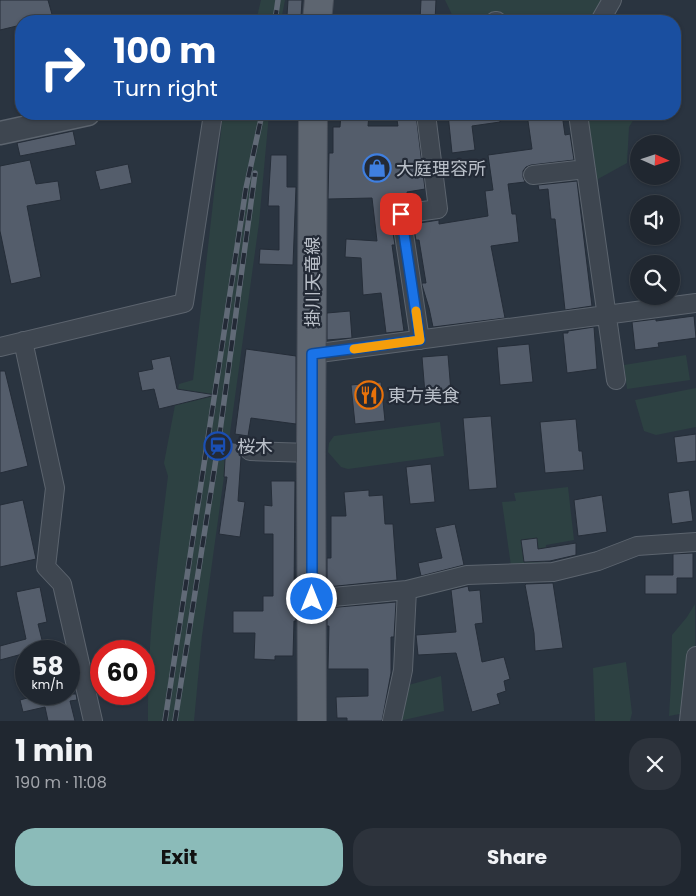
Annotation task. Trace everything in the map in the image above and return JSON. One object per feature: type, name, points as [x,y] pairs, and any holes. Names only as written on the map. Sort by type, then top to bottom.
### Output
[{"type":"main road","points":[[318,15],[319,0]]},
{"type":"main road","name":"掛川天竜線","points":[[312,721],[313,120]]},
{"type":"street","points":[[603,15],[612,0]]},
{"type":"street","points":[[0,133],[60,120]]},
{"type":"street","points":[[0,347],[184,303],[212,120]]},
{"type":"street","points":[[420,340],[401,214],[438,208],[427,120]]},
{"type":"street","points":[[579,120],[616,380]]},
{"type":"street","points":[[533,176],[586,169]]},
{"type":"street","points":[[312,354],[696,303]]},
{"type":"street","points":[[23,341],[55,488],[46,566],[62,584],[93,721]]},
{"type":"street","points":[[250,451],[311,453]]},
{"type":"street","points":[[312,599],[407,590],[467,575],[553,572],[598,560],[638,546],[696,542]]},
{"type":"street","points":[[392,721],[403,670],[407,590]]},
{"type":"street","points":[[689,721],[696,656]]},
{"type":"green space","points":[[261,0],[285,0],[282,15],[257,15]]},
{"type":"green space","points":[[445,0],[615,0],[611,15],[452,15]]},
{"type":"green space","points":[[222,120],[268,120],[259,223],[202,636],[194,721],[148,721],[148,705],[155,705],[155,640],[150,640],[168,476],[164,463],[179,384],[193,380]]},
{"type":"green space","points":[[580,120],[633,120],[629,127],[627,163],[598,179],[598,205]]},
{"type":"green space","points":[[686,355],[690,380],[627,389],[624,365]]},
{"type":"green space","points":[[696,388],[696,427],[656,435],[644,431],[635,400]]},
{"type":"green space","points":[[440,422],[444,456],[348,469],[341,467],[328,452],[329,443],[334,436]]},
{"type":"green space","points":[[568,487],[574,540],[546,545],[545,562],[511,566],[502,502],[516,501],[514,493]]},
{"type":"green space","points":[[695,604],[696,711],[669,716],[672,635]]},
{"type":"green space","points":[[626,662],[632,713],[630,721],[595,721],[593,668]]},
{"type":"green space","points":[[441,676],[444,711],[399,721],[405,686]]},
{"type":"building","points":[[0,0],[48,0],[52,15],[15,15],[15,26],[0,30]]},
{"type":"building","points":[[288,0],[302,0],[301,15],[287,15]]},
{"type":"building","points":[[421,0],[436,0],[435,15],[420,15]]},
{"type":"building","points":[[341,120],[368,120],[368,126],[398,126],[397,120],[417,120],[425,189],[407,192],[408,202],[395,205],[390,215],[395,245],[392,245],[404,331],[386,333],[381,293],[363,295],[361,258],[345,257],[346,239],[377,241],[372,198],[328,199],[329,153],[333,153],[333,127],[340,127]]},
{"type":"building","points":[[449,120],[500,120],[500,122],[472,126],[475,150],[452,153]]},
{"type":"building","points":[[528,120],[563,120],[565,135],[570,134],[574,160],[531,165],[523,171],[525,182],[508,184],[512,214],[516,214],[519,242],[491,246],[505,318],[433,327],[422,285],[422,283],[426,283],[419,240],[416,240],[413,224],[439,220],[439,224],[488,216],[485,191],[493,190],[488,155],[532,149]]},
{"type":"building","points":[[73,131],[76,145],[20,156],[17,143]]},
{"type":"building","points":[[271,155],[287,155],[287,187],[296,187],[293,265],[259,264],[260,249],[279,250],[279,206],[268,206]]},
{"type":"building","points":[[30,160],[36,184],[58,181],[61,200],[27,206],[41,277],[11,284],[0,231],[0,166]]},
{"type":"building","points":[[128,164],[132,183],[100,190],[95,171]]},
{"type":"building","points":[[577,181],[592,306],[565,310],[555,219],[551,219],[548,189],[539,190],[538,185]]},
{"type":"building","points":[[350,311],[352,338],[327,340],[327,313]]},
{"type":"building","points":[[694,316],[696,338],[658,343],[659,347],[635,350],[632,322]]},
{"type":"building","points":[[594,327],[597,369],[567,373],[563,333]]},
{"type":"building","points":[[529,344],[533,382],[500,385],[497,347]]},
{"type":"building","points":[[246,349],[296,356],[296,424],[251,418],[248,436],[235,434]]},
{"type":"building","points":[[448,355],[451,392],[425,394],[422,357]]},
{"type":"building","points":[[170,356],[177,389],[216,395],[159,409],[154,389],[142,391],[138,372],[153,369],[151,360]]},
{"type":"building","points":[[0,371],[5,371],[28,466],[0,473]]},
{"type":"building","points":[[381,382],[385,421],[355,424],[351,385]]},
{"type":"building","points":[[491,416],[497,488],[469,490],[463,418]]},
{"type":"building","points":[[576,419],[579,451],[582,451],[584,470],[545,473],[540,422]]},
{"type":"building","points":[[696,434],[696,461],[677,463],[674,437]]},
{"type":"building","points":[[226,442],[242,444],[239,450],[241,457],[238,501],[245,502],[240,537],[219,534],[227,477],[224,477]]},
{"type":"building","points":[[431,464],[435,502],[410,504],[406,467]]},
{"type":"building","points":[[271,481],[295,481],[294,596],[296,596],[296,621],[294,621],[293,656],[275,656],[275,660],[254,659],[255,633],[233,633],[233,611],[263,611],[263,596],[273,596],[273,534],[264,534],[264,505],[272,506]]},
{"type":"building","points":[[369,490],[369,496],[383,495],[385,524],[393,524],[397,580],[327,587],[327,558],[331,558],[331,516],[346,516],[344,492]]},
{"type":"building","points":[[689,490],[693,521],[672,524],[668,493]]},
{"type":"building","points":[[602,495],[607,532],[578,536],[574,500]]},
{"type":"building","points":[[23,500],[36,559],[0,567],[0,505]]},
{"type":"building","points":[[455,524],[464,565],[421,576],[418,563],[442,558],[435,528]]},
{"type":"building","points":[[537,538],[538,549],[576,543],[576,555],[550,561],[524,562],[521,540]]},
{"type":"building","points":[[693,553],[693,578],[677,578],[677,594],[645,594],[645,575],[673,575],[673,554]]},
{"type":"building","points":[[553,583],[563,648],[535,651],[534,633],[525,585]]},
{"type":"building","points":[[468,586],[469,591],[480,590],[483,623],[475,624],[482,662],[504,657],[510,679],[504,681],[506,691],[497,694],[500,704],[472,712],[456,653],[418,655],[416,635],[456,632],[451,590]]},
{"type":"building","points":[[40,587],[47,622],[38,624],[42,640],[22,640],[26,639],[16,592]]},
{"type":"building","points":[[396,602],[394,637],[391,637],[391,673],[382,721],[347,721],[347,718],[337,718],[336,697],[368,696],[368,669],[328,669],[329,626],[327,626],[327,608]]},
{"type":"building","points":[[15,642],[15,656],[0,660],[0,646]]},
{"type":"building","points":[[21,705],[71,705],[75,721],[48,721],[45,707],[23,712]]},
{"type":"railway","points":[[276,15],[278,0]]},
{"type":"railway","points":[[165,721],[246,188],[261,120]]},
{"type":"railway","points":[[175,721],[218,446],[255,173]]},
{"type":"slow traffic","points":[[354,349],[420,340],[416,311]]},
{"type":"place","name":"大庭理容所","points":[[377,168]]},
{"type":"place","name":"東方美食","points":[[369,395]]},
{"type":"place","name":"桜木","points":[[218,446]]},
{"type":"route","points":[[312,599],[312,354],[420,340],[401,214]]}]
